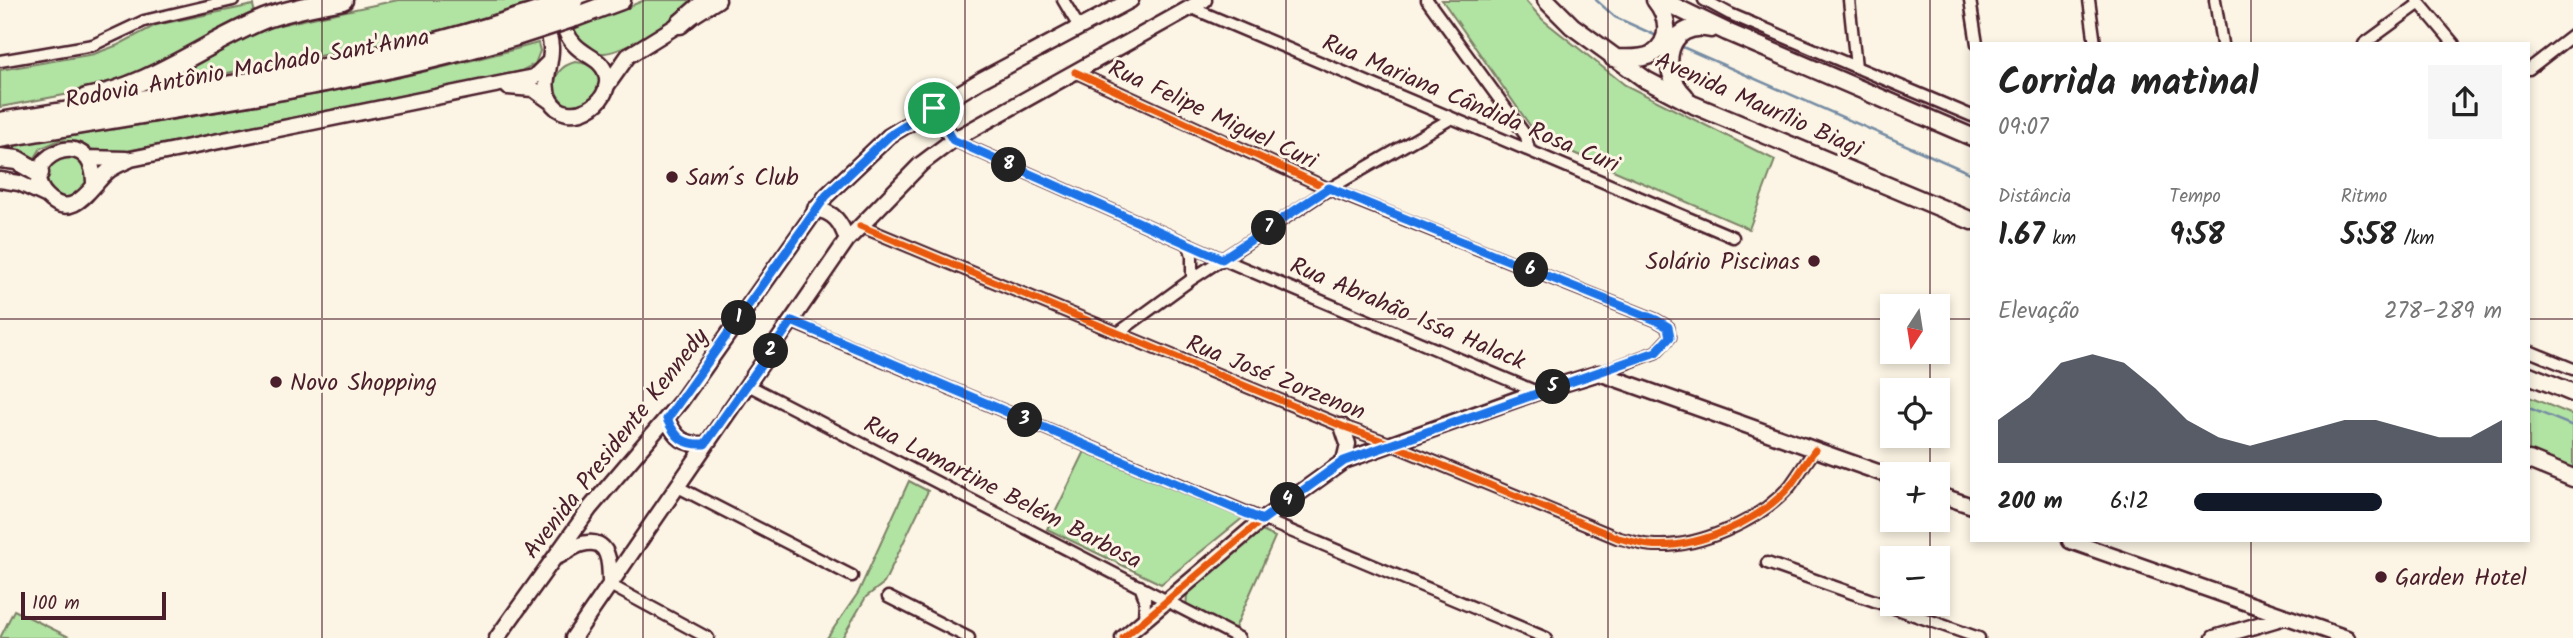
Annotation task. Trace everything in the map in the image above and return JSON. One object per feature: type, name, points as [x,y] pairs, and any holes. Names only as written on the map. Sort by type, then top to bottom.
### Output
[{"type":"highway","points":[[0,113],[95,96],[141,79],[265,19],[295,9],[343,0]]},
{"type":"highway","name":"Rodovia Antônio Machado Sant'Anna","points":[[0,138],[305,87],[416,63],[570,4],[621,0]]},
{"type":"highway","points":[[680,24],[708,0]]},
{"type":"highway","name":"Rodovia Antônio Machado Sant'Anna","points":[[0,122],[296,72],[515,27]]},
{"type":"highway","points":[[0,159],[17,160],[39,173]]},
{"type":"main road","points":[[537,0],[550,42],[546,80],[551,101]]},
{"type":"main road","points":[[489,86],[533,89],[561,111],[578,114],[594,107],[612,76],[628,56],[718,0]]},
{"type":"main road","name":"Avenida Presidente Kennedy","points":[[497,638],[590,508],[667,419],[815,209],[889,136],[934,108],[1131,0]]},
{"type":"main road","name":"Avenida Maurílio Biagi","points":[[1546,0],[1572,26],[1613,58],[1646,80],[1694,105],[1970,220]]},
{"type":"main road","points":[[1655,0],[1667,16],[1673,31],[1669,60],[1673,82],[1694,105]]},
{"type":"main road","points":[[1661,0],[1727,32],[1970,136]]},
{"type":"main road","points":[[573,638],[847,240],[860,226],[921,164],[953,140],[1194,3]]},
{"type":"main road","points":[[570,4],[569,38],[604,69],[607,83],[604,92]]},
{"type":"main road","points":[[1613,58],[1652,54],[1673,31],[1698,26],[1727,32]]},
{"type":"main road","points":[[87,158],[131,159],[534,78],[549,62]]},
{"type":"main road","points":[[934,108],[953,140]]},
{"type":"main road","points":[[47,196],[40,186],[39,173],[44,162],[53,153],[65,149],[77,151],[87,158],[94,170],[94,183]]},
{"type":"main road","points":[[0,180],[19,184],[58,203],[71,205],[83,200],[94,183],[110,169],[131,159]]},
{"type":"main road","points":[[815,209],[829,211],[839,220],[847,240]]},
{"type":"main road","points":[[1123,638],[1262,520],[1344,461],[1537,392],[1599,373],[1880,473]]},
{"type":"main road","points":[[2530,375],[2573,393]]},
{"type":"main road","points":[[667,419],[674,435],[681,441],[691,445],[705,444]]},
{"type":"main road","points":[[1342,426],[1348,444],[1344,461]]},
{"type":"main road","points":[[2530,460],[2573,478]]},
{"type":"main road","points":[[1950,498],[1970,505]]},
{"type":"main road","points":[[2073,542],[2347,638]]},
{"type":"main road","points":[[555,558],[582,544],[592,543],[602,547],[609,557],[610,585]]},
{"type":"main road","points":[[2214,638],[2286,617]]},
{"type":"street","points":[[0,61],[93,45],[144,21],[233,0]]},
{"type":"street","points":[[1063,0],[1079,27]]},
{"type":"street","points":[[1427,0],[1526,136],[1529,150]]},
{"type":"street","points":[[1705,0],[1730,14],[1970,115]]},
{"type":"street","points":[[1729,0],[1730,14]]},
{"type":"street","points":[[1850,0],[1856,67]]},
{"type":"street","points":[[1970,0],[1977,42]]},
{"type":"street","points":[[2089,0],[2095,42]]},
{"type":"street","points":[[2216,1],[2222,42]]},
{"type":"street","points":[[2367,42],[2418,1],[2452,42]]},
{"type":"street","name":"Rua Mariana Cândida Rosa Curi","points":[[1194,3],[1452,118],[1733,237]]},
{"type":"street","points":[[2530,68],[2573,35]]},
{"type":"street","name":"Rua Felipe Miguel Curi","points":[[1075,72],[1329,188],[1668,327],[1671,332],[1666,344],[1656,352],[1599,373]]},
{"type":"street","points":[[1118,332],[1329,188],[1452,118]]},
{"type":"street","name":"Rua Abrahão Issa Halack","points":[[953,140],[1222,259],[1537,392]]},
{"type":"street","name":"Rua José Zorzenon","points":[[860,226],[1618,538],[1650,545],[1682,543],[1721,532],[1757,515],[1789,487],[1815,450]]},
{"type":"street","points":[[1189,244],[1192,279]]},
{"type":"street","points":[[792,321],[1546,638]]},
{"type":"street","points":[[2530,351],[2573,369]]},
{"type":"street","name":"Rua Lamartine Belém Barbosa","points":[[748,385],[1238,638]]},
{"type":"street","points":[[678,487],[852,576]]},
{"type":"street","points":[[1767,563],[1979,638]]},
{"type":"street","points":[[610,585],[708,638]]},
{"type":"street","points":[[1140,586],[1145,599],[1144,620]]},
{"type":"street","points":[[888,597],[969,638]]},
{"type":"green space","points":[[398,0],[525,0],[528,4],[388,43],[152,87],[141,86],[265,28]]},
{"type":"green space","points":[[645,0],[699,0],[650,34],[622,49],[598,53],[589,50],[577,42],[568,31]]},
{"type":"green space","points":[[1442,0],[1525,0],[1543,20],[1625,85],[1775,160],[1749,229],[1546,141],[1536,134]]},
{"type":"green space","points":[[253,5],[255,14],[140,73],[91,90],[0,107],[0,70],[94,54],[156,25]]},
{"type":"green space","points":[[538,43],[540,51],[535,64],[519,72],[117,153],[97,152],[78,142],[60,140],[41,148],[33,161],[0,150],[0,147],[203,115],[338,90]]},
{"type":"green space","points":[[575,62],[587,64],[595,70],[602,91],[582,109],[565,105],[555,92],[555,81],[559,72]]},
{"type":"green space","points":[[67,157],[75,158],[81,163],[86,169],[86,185],[81,191],[75,196],[67,197],[59,196],[53,191],[48,185],[47,177],[48,169],[53,163],[59,158]]},
{"type":"green space","points":[[2530,397],[2573,415],[2573,473],[2530,455]]},
{"type":"green space","points":[[1087,447],[1250,512],[1161,584],[1047,529]]},
{"type":"green space","points":[[909,481],[928,491],[884,583],[866,597],[842,638],[827,638],[858,593]]},
{"type":"green space","points":[[1262,531],[1275,537],[1232,635],[1186,611],[1187,593],[1255,533]]},
{"type":"green space","points":[[14,610],[71,638],[0,638]]},
{"type":"waterway","points":[[1596,0],[1615,17],[1659,37]]},
{"type":"waterway","points":[[1678,45],[1970,173]]},
{"type":"waterway","points":[[2530,408],[2573,426]]},
{"type":"cycle path","points":[[1075,72],[1329,189],[1656,320],[1671,332],[1666,344],[1656,352],[1344,461],[1262,520],[1123,638]]},
{"type":"cycle path","points":[[860,226],[1342,426],[1618,538],[1637,543],[1687,543],[1745,521],[1762,511],[1790,486],[1815,450]]},
{"type":"place","name":"Sam´s Club","points":[[672,177]]},
{"type":"place","name":"Solário Piscinas","points":[[1814,261]]},
{"type":"place","name":"Novo Shopping","points":[[276,382]]},
{"type":"place","name":"Garden Hotel","points":[[2381,577]]},
{"type":"route","points":[[934,108],[953,140],[1222,259],[1329,188],[1664,323],[1671,332],[1670,337],[1656,352],[1344,461],[1262,520],[792,321],[705,444],[691,445],[681,441],[674,435],[667,419],[815,209],[889,136],[934,108]]}]
